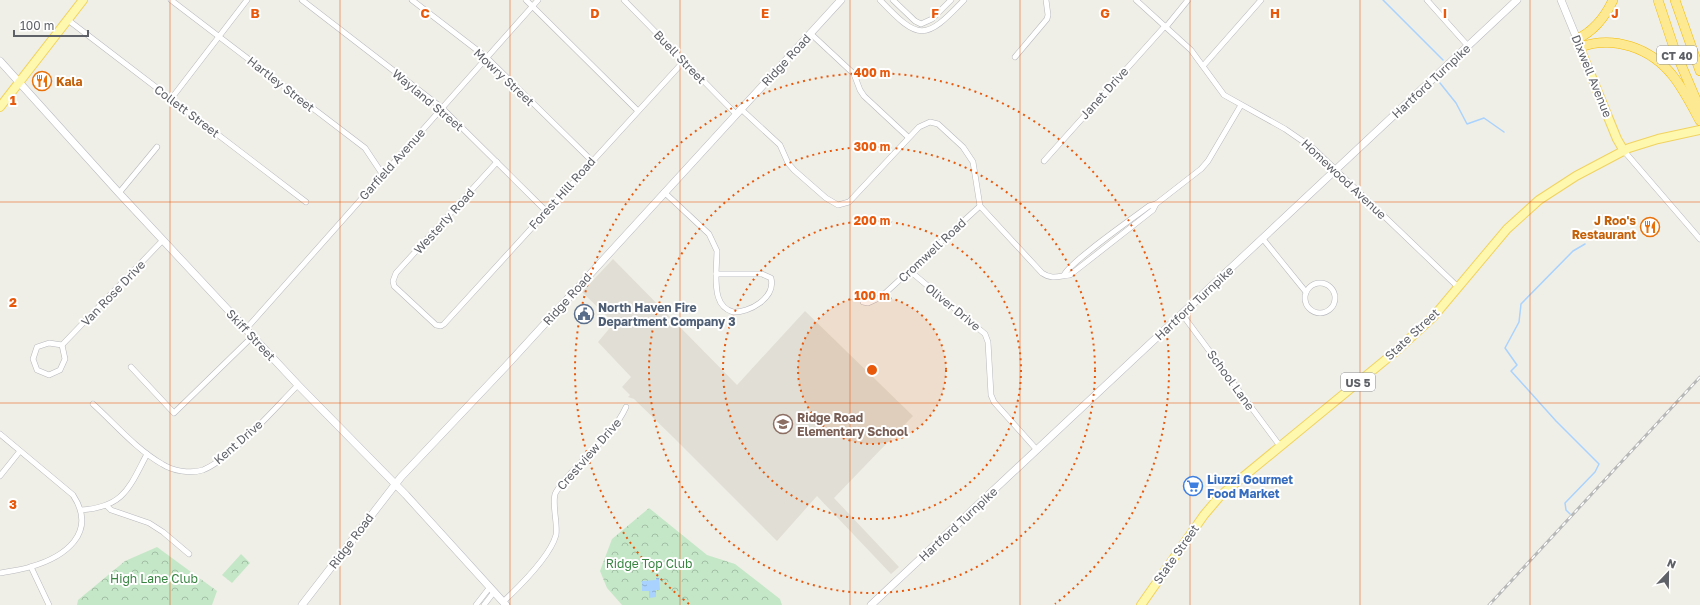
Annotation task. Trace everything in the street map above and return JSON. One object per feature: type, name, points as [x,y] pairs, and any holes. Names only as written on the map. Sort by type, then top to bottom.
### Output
[{"type":"highway","points":[[1578,43],[1595,27],[1613,0]]},
{"type":"highway","name":"CT 40","points":[[1658,0],[1677,54],[1700,109]]},
{"type":"highway","name":"CT 40","points":[[1675,0],[1700,71]]},
{"type":"highway","points":[[1578,43],[1614,42],[1634,48],[1648,55],[1664,66],[1673,76],[1700,121]]},
{"type":"main road","points":[[0,107],[83,0]]},
{"type":"main road","name":"Ridge Road","points":[[302,605],[395,484],[841,0]]},
{"type":"main road","name":"Hartford Turnpike","points":[[871,605],[1517,0]]},
{"type":"main road","name":"Dixwell Avenue","points":[[1561,0],[1617,139],[1624,151]]},
{"type":"main road","name":"Skiff Street","points":[[0,61],[18,83],[119,193],[298,385],[395,484],[504,603]]},
{"type":"main road","name":"State Street","points":[[1141,605],[1204,515],[1221,495],[1395,352],[1430,319],[1501,235],[1528,208],[1566,182],[1624,151],[1658,139],[1700,130]]},
{"type":"street","name":"Hartley Street","points":[[171,0],[365,148],[383,174]]},
{"type":"street","points":[[171,99],[247,0]]},
{"type":"street","name":"Wayland Street","points":[[302,0],[442,108],[546,211]]},
{"type":"street","name":"Mowry Street","points":[[412,0],[486,58],[591,160]]},
{"type":"street","points":[[526,0],[637,110]]},
{"type":"street","name":"Garfield Avenue","points":[[246,329],[538,0]]},
{"type":"street","name":"Buell Street","points":[[624,0],[684,61],[738,111],[780,145],[788,163],[794,170],[829,201],[838,205],[849,202],[908,137]]},
{"type":"street","points":[[880,0],[908,27],[920,32],[928,31],[940,24],[964,0]]},
{"type":"street","points":[[893,0],[915,21],[921,24]]},
{"type":"street","points":[[921,24],[932,19],[951,0]]},
{"type":"street","points":[[1016,57],[1047,19],[1048,15],[1046,0]]},
{"type":"street","name":"Homewood Avenue","points":[[1136,0],[1191,50],[1224,95],[1299,137],[1337,170],[1458,287]]},
{"type":"street","name":"Janet Drive","points":[[1044,161],[1188,0]]},
{"type":"street","points":[[1204,66],[1260,0]]},
{"type":"street","points":[[1427,0],[1468,46]]},
{"type":"street","name":"Collett Street","points":[[68,20],[306,202]]},
{"type":"street","points":[[920,32],[921,24]]},
{"type":"street","points":[[810,33],[854,74],[864,96],[908,137],[924,124],[934,123],[941,125],[963,147],[973,162],[980,206],[1042,273],[1053,278],[1064,275],[1067,269],[1097,245],[1148,206],[1156,204],[1201,169],[1208,161],[1241,105]]},
{"type":"street","name":"Forest Hill Road","points":[[441,326],[591,160],[684,61]]},
{"type":"street","points":[[119,193],[157,147]]},
{"type":"street","points":[[1624,151],[1700,239]]},
{"type":"street","name":"Westerly Road","points":[[441,326],[436,325],[394,286],[393,281],[396,273],[497,162]]},
{"type":"street","points":[[664,192],[709,234],[717,251],[716,274],[718,299],[724,307],[733,312],[746,311],[754,307],[768,293],[771,287],[771,278],[764,274],[716,274]]},
{"type":"street","name":"Cromwell Road","points":[[863,302],[868,303],[881,297],[980,206]]},
{"type":"street","points":[[1263,239],[1306,292],[1305,301],[1307,306],[1314,312],[1324,312],[1334,303],[1334,293],[1327,286],[1318,284],[1309,288],[1306,292]]},
{"type":"street","name":"Van Rose Drive","points":[[62,345],[163,240]]},
{"type":"street","name":"Oliver Drive","points":[[910,271],[985,334],[989,346],[991,394],[994,402],[1037,450]]},
{"type":"street","name":"School Lane","points":[[1182,314],[1280,446]]},
{"type":"street","points":[[131,367],[174,413],[253,336]]},
{"type":"street","points":[[49,342],[62,345],[65,359],[60,370],[49,375],[37,370],[33,359],[37,347],[49,342]]},
{"type":"street","name":"Kent Drive","points":[[93,404],[147,454],[162,465],[182,471],[202,470],[223,458],[298,385]]},
{"type":"street","name":"Crestview Drive","points":[[504,603],[548,552],[556,534],[555,494],[568,475],[620,420],[626,407]]},
{"type":"street","points":[[0,434],[73,495],[81,510],[82,527],[72,546],[55,557],[31,567],[0,573]]},
{"type":"street","points":[[0,476],[20,451]]},
{"type":"street","points":[[81,510],[107,506],[121,497],[127,490],[147,454]]},
{"type":"street","points":[[107,506],[111,510],[149,523],[168,536],[189,554]]},
{"type":"street","points":[[31,567],[49,605]]},
{"type":"street","points":[[476,605],[492,590]]},
{"type":"street","points":[[484,605],[492,590]]},
{"type":"shaded area","name":"Ridge Road Elementary School","points":[[613,259],[737,385],[805,311],[913,416],[834,498],[899,567],[891,574],[817,496],[777,541],[634,399],[628,397],[630,395],[622,387],[631,377],[598,342],[614,323],[582,292]]},
{"type":"green space","name":"Ridge Top Club","points":[[649,508],[707,555],[735,564],[780,599],[782,605],[622,605],[607,588],[600,571],[612,539]]},
{"type":"green space","points":[[680,546],[683,549],[683,553],[671,566],[670,565],[668,567],[665,564],[665,561],[677,547],[678,548]]},
{"type":"green space","name":"High Lane Club","points":[[157,547],[217,591],[212,605],[77,605],[78,600],[125,561]]},
{"type":"green space","points":[[241,554],[250,563],[232,583],[222,575]]},
{"type":"water","points":[[656,578],[659,578],[660,590],[656,590],[656,597],[649,598],[649,591],[642,591],[642,581],[656,580]]},
{"type":"waterway","points":[[1383,0],[1443,60]]},
{"type":"waterway","points":[[1440,83],[1456,103],[1467,124],[1484,118],[1504,132]]},
{"type":"waterway","points":[[1570,514],[1566,510],[1565,503],[1595,472],[1599,464],[1556,421],[1511,371],[1517,365],[1505,348],[1519,322],[1521,304],[1573,251],[1585,244]]},
{"type":"railway","points":[[1489,605],[1700,377]]},
{"type":"place","name":"Kala","points":[[42,81]]},
{"type":"place","name":"J Roo's Restaurant","points":[[1650,227]]},
{"type":"place","name":"North Haven Fire Department Company 3","points":[[584,314]]},
{"type":"place","name":"Ridge Road Elementary School","points":[[783,424]]},
{"type":"place","name":"Liuzzi Gourmet Food Market","points":[[1193,486]]}]
